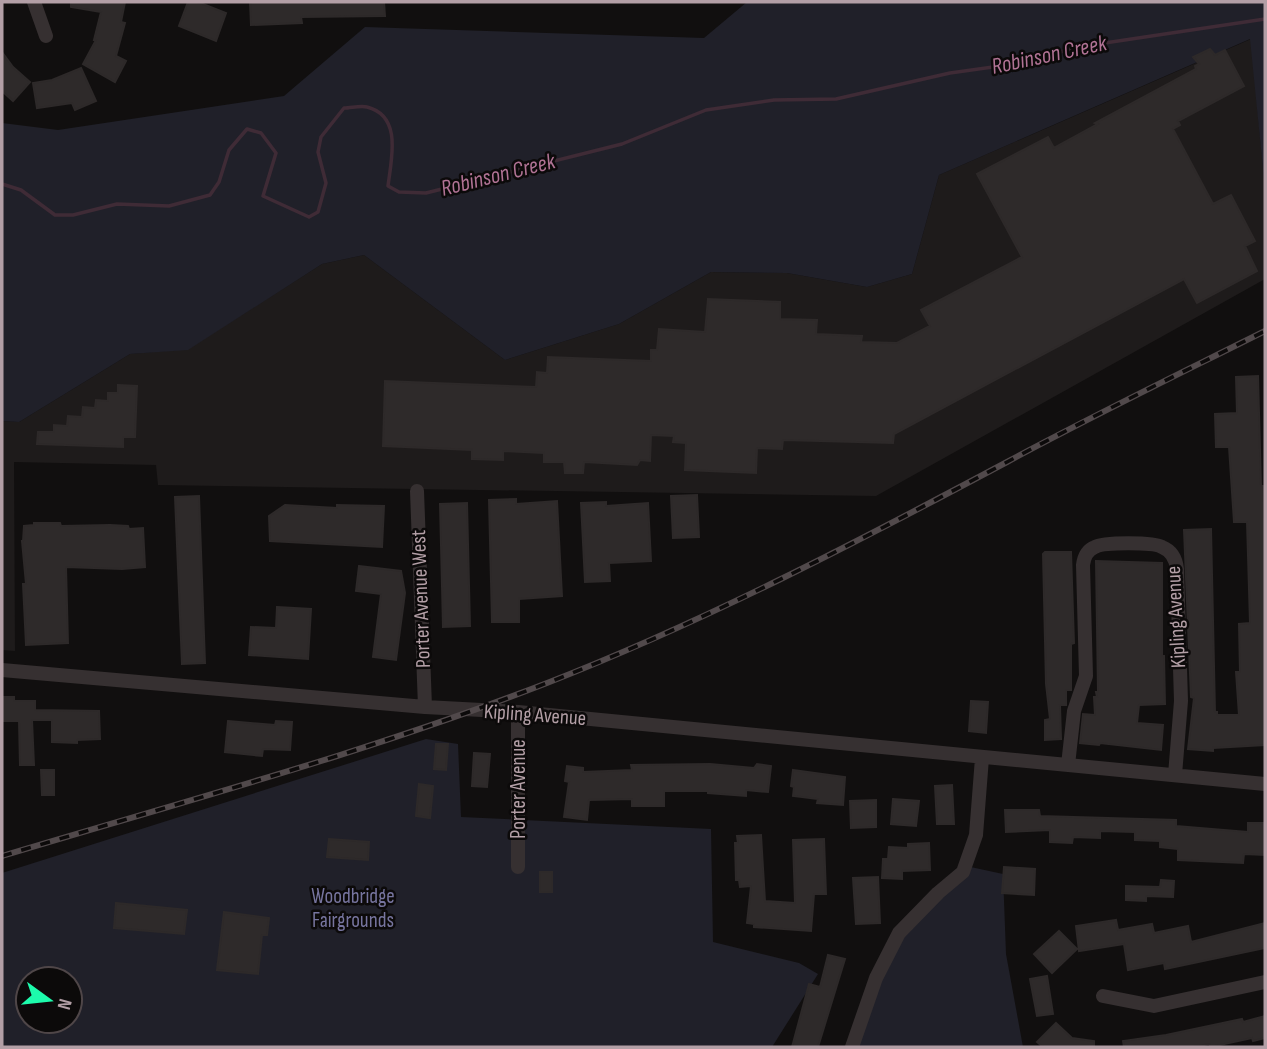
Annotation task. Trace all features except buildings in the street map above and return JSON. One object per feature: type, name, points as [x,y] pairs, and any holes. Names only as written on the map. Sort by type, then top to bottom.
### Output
[{"type":"street","points":[[34,2],[46,36]]},
{"type":"street","name":"Porter Avenue West","points":[[417,491],[425,707]]},
{"type":"street","name":"Kipling Avenue","points":[[1068,765],[1074,711],[1086,678],[1084,557],[1092,548],[1103,544],[1158,545],[1171,554],[1177,569],[1181,701],[1175,775]]},
{"type":"street","name":"Kipling Avenue","points":[[2,670],[425,707],[518,712],[1265,784]]},
{"type":"street","name":"Porter Avenue","points":[[518,712],[518,867]]},
{"type":"street","points":[[852,1047],[876,978],[899,933],[963,872],[976,835],[982,758]]},
{"type":"street","points":[[1103,996],[1154,1006],[1265,982]]},
{"type":"shaded area","points":[[1251,39],[1265,189],[1265,279],[876,496],[158,485],[156,465],[14,462],[15,651],[2,650],[2,421],[19,422],[130,354],[188,349],[322,264],[364,255],[505,360],[619,324],[711,272],[787,273],[867,287],[912,274],[939,175]]},
{"type":"green space","points":[[747,2],[1265,2],[1265,189],[1250,39],[939,175],[912,274],[867,287],[787,273],[711,272],[619,324],[505,360],[364,255],[322,264],[188,350],[130,354],[19,422],[2,421],[2,123],[58,130],[284,96],[365,27],[704,38]]},
{"type":"green space","name":"Woodbridge Fairgrounds","points":[[426,739],[458,744],[461,817],[711,829],[713,942],[799,963],[818,974],[772,1047],[2,1047],[2,873]]},
{"type":"green space","points":[[966,866],[1003,874],[1006,954],[1023,1047],[848,1047],[891,942]]},
{"type":"waterway","name":"Robinson Creek","points":[[2,184],[21,190],[55,215],[73,215],[117,204],[169,206],[210,195],[219,182],[229,150],[247,129],[261,133],[276,153],[263,196],[309,217],[318,212],[326,183],[318,152],[321,137],[344,108],[367,107],[386,119],[392,140],[388,186],[399,192],[426,193],[622,144],[706,110],[774,100],[836,99],[950,73],[1021,63],[1078,47],[1265,19]]},
{"type":"railway","points":[[2,856],[345,754],[480,708],[606,659],[780,579],[1265,331]]}]
